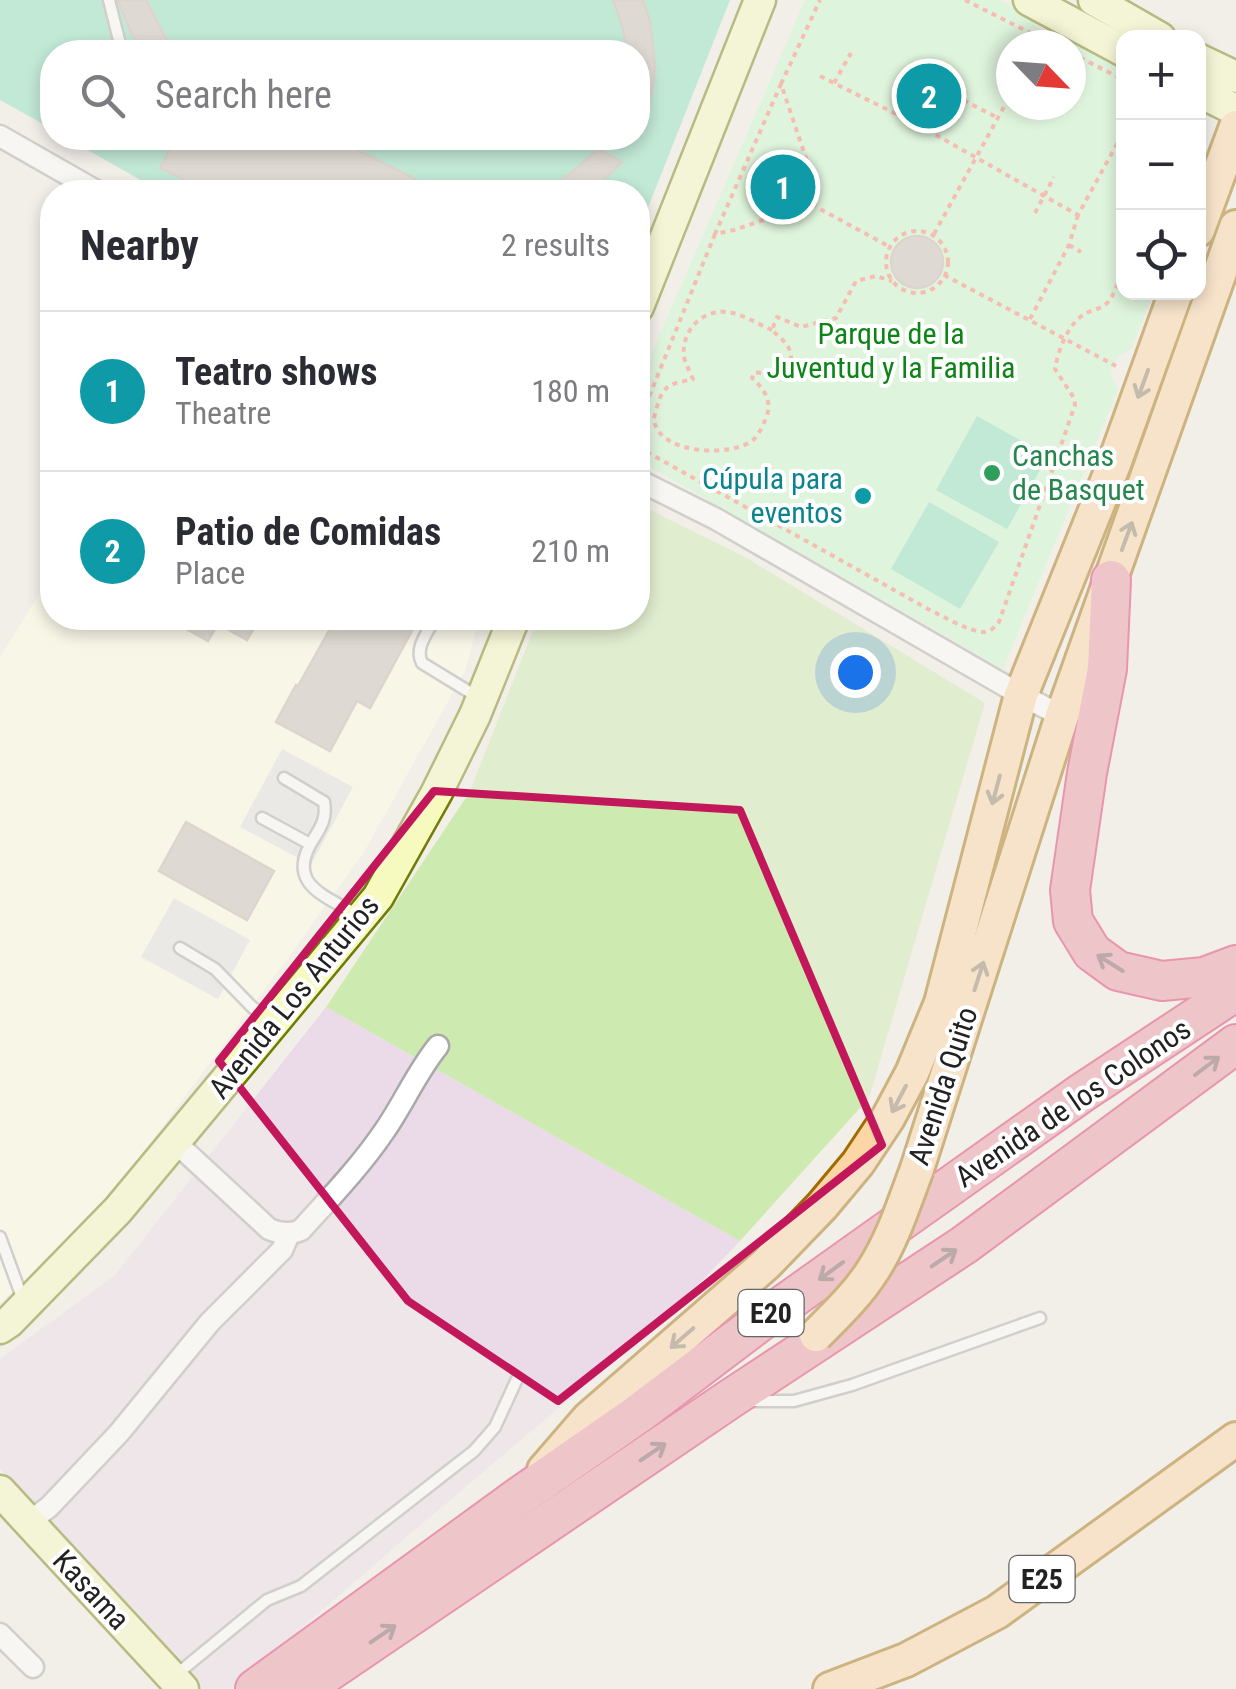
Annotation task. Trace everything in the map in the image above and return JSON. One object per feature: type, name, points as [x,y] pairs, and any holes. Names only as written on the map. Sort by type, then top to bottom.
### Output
[{"type":"highway","points":[[1111,580],[1107,669],[1079,721],[1070,890],[1073,921],[1092,952],[1118,971],[1162,981],[1204,977],[1236,965]]},
{"type":"highway","name":"Avenida de los Colonos","points":[[520,1496],[1083,1092],[1236,991]]},
{"type":"highway","name":"Avenida de los Colonos","points":[[738,1394],[964,1245],[1236,1044]]},
{"type":"highway","name":"Avenida Quito","points":[[303,1689],[738,1394]]},
{"type":"highway","name":"Avenida Quito","points":[[255,1689],[520,1496]]},
{"type":"main road","points":[[1205,210],[1236,127]]},
{"type":"main road","points":[[1111,580],[1236,227]]},
{"type":"main road","name":"Avenida Quito","points":[[520,1496],[589,1418],[766,1264],[858,1163],[888,1118],[941,1003],[1021,695],[1114,464],[1173,300]]},
{"type":"main road","name":"Avenida Quito","points":[[738,1394],[816,1335],[845,1306],[872,1272],[888,1243],[1079,721]]},
{"type":"main road","name":"E25","points":[[835,1688],[906,1660],[997,1612],[1236,1439]]},
{"type":"street","points":[[650,277],[760,0]]},
{"type":"street","points":[[1029,0],[1057,25],[1116,48]]},
{"type":"street","points":[[1094,0],[1146,30]]},
{"type":"street","points":[[1206,63],[1236,77]]},
{"type":"street","points":[[1206,95],[1236,110]]},
{"type":"street","points":[[0,136],[77,180]]},
{"type":"street","points":[[650,265],[660,252]]},
{"type":"street","points":[[650,486],[716,519],[1021,695],[1079,721]]},
{"type":"street","points":[[498,664],[502,630]]},
{"type":"street","name":"Avenida Los Anturios","points":[[0,1328],[118,1210],[378,897],[438,792],[510,630]]},
{"type":"street","points":[[175,1142],[269,1229],[289,1234],[301,1230],[383,1132],[438,1046]]},
{"type":"street","points":[[29,1522],[49,1507],[119,1433],[210,1322],[282,1250],[289,1234]]},
{"type":"street","name":"Kasama","points":[[0,1491],[178,1684]]},
{"type":"street","points":[[0,1634],[33,1667]]},
{"type":"lane","points":[[108,0],[119,40]]},
{"type":"lane","points":[[429,630],[421,645],[422,663],[482,699]]},
{"type":"lane","points":[[284,778],[324,802],[324,823],[303,861],[308,882],[362,917]]},
{"type":"lane","points":[[262,818],[310,844]]},
{"type":"lane","points":[[180,948],[215,969],[253,1008],[277,1019]]},
{"type":"lane","points":[[1,1245],[25,1306]]},
{"type":"lane","points":[[738,1394],[764,1402],[794,1401],[852,1385],[1040,1318]]},
{"type":"lane","points":[[178,1684],[196,1657],[267,1600],[301,1586],[474,1451],[495,1427],[518,1380]]},
{"type":"path","points":[[650,395],[820,0]]},
{"type":"path","points":[[965,0],[1057,25]]},
{"type":"path","points":[[834,83],[851,53]]},
{"type":"path","points":[[1086,61],[1116,76]]},
{"type":"path","points":[[820,76],[1078,215]]},
{"type":"path","points":[[928,82],[996,117]]},
{"type":"path","points":[[781,84],[809,167],[812,204]]},
{"type":"path","points":[[934,236],[997,120]]},
{"type":"path","points":[[1030,320],[1069,245],[1078,215],[1116,145]]},
{"type":"path","points":[[1035,213],[1054,178]]},
{"type":"path","points":[[716,234],[812,204],[890,247]]},
{"type":"path","points":[[912,231],[934,236],[948,260],[936,287],[911,293],[899,288],[886,264],[890,247],[901,235],[912,231]]},
{"type":"path","points":[[1069,245],[1081,252]]},
{"type":"path","points":[[944,275],[1116,366]]},
{"type":"path","points":[[772,330],[778,317],[801,327],[836,318],[856,281],[876,276],[892,281]]},
{"type":"path","points":[[650,454],[928,609],[985,632],[999,622],[1076,405],[1055,369],[1057,358],[1075,321],[1105,305],[1116,286]]},
{"type":"path","points":[[721,312],[743,316],[772,330],[788,344],[791,362],[783,371],[773,374],[754,372],[752,378],[768,398],[769,411],[753,440],[722,452],[666,440],[654,418],[659,398],[671,385],[693,379],[685,361],[689,330],[702,317],[721,312]]},
{"type":"highlighted area","points":[[434,791],[740,810],[882,1145],[558,1401],[408,1301],[219,1061]]},
{"type":"shaded area","points":[[40,593],[40,630],[476,630],[465,671],[364,852],[107,1201],[0,1303],[0,657]]},
{"type":"shaded area","points":[[282,749],[353,787],[311,865],[240,827]]},
{"type":"shaded area","points":[[174,898],[250,940],[218,999],[141,957]]},
{"type":"shaded area","points":[[326,1007],[740,1241],[673,1311],[231,1689],[187,1689],[0,1468],[0,1359],[115,1275]]},
{"type":"green space","points":[[0,0],[730,0],[650,203],[650,180],[141,180],[87,150],[650,150],[650,40],[40,40],[40,122],[0,100]]},
{"type":"green space","name":"Parque de la Juventud y la Familia","points":[[805,0],[1000,0],[1032,16],[1042,30],[996,30],[996,120],[1086,120],[1086,44],[1116,59],[1116,300],[1150,300],[1132,348],[1118,356],[1110,373],[1118,390],[1003,669],[650,467],[650,357]]},
{"type":"green space","name":"Canchas de Basquet","points":[[977,416],[1048,456],[1007,529],[936,490]]},
{"type":"green space","name":"Canchas de Basquet","points":[[929,502],[999,542],[960,609],[891,569]]},
{"type":"green space","points":[[650,510],[745,557],[985,703],[869,1098],[740,1241],[326,1007],[469,793],[533,630],[650,630]]},
{"type":"building","points":[[118,0],[146,0],[168,40],[135,40]]},
{"type":"building","points":[[613,0],[643,0],[650,21],[655,65],[650,99],[650,40],[625,40]]},
{"type":"building","points":[[170,150],[358,150],[417,180],[184,180],[160,168]]},
{"type":"building","points":[[597,150],[622,162],[603,180],[561,180]]},
{"type":"building","points":[[917,236],[935,244],[943,262],[935,280],[917,288],[899,280],[891,262],[899,244]]},
{"type":"building","points":[[188,630],[214,630],[208,641]]},
{"type":"building","points":[[229,630],[253,630],[247,640]]},
{"type":"building","points":[[329,630],[412,630],[370,708],[357,701],[330,751],[276,722]]},
{"type":"building","points":[[186,822],[274,871],[247,920],[159,871]]},
{"type":"place","name":"Patio de Comidas","points":[[929,96]]},
{"type":"place","name":"Teatro shows","points":[[783,187]]},
{"type":"place","name":"Canchas de Basquet","points":[[992,473]]},
{"type":"place","name":"Cúpula para eventos","points":[[863,496]]}]
